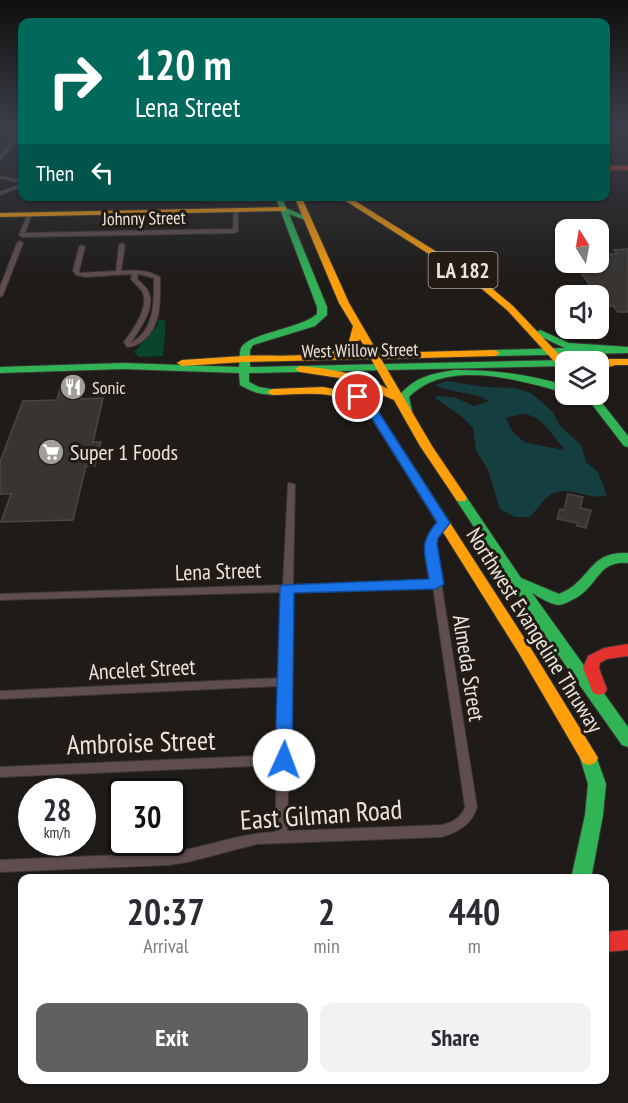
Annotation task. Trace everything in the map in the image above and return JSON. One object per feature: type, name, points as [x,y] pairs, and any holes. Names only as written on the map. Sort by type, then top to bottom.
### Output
[{"type":"main road","name":"Northwest Evangeline Thruway","points":[[299,201],[338,290],[399,401],[516,580],[628,740]]},
{"type":"main road","points":[[307,201],[317,241]]},
{"type":"main road","name":"LA 182","points":[[348,201],[479,282],[525,322],[555,356]]},
{"type":"main road","points":[[243,364],[245,350],[250,343],[312,324],[322,315],[322,309],[280,203]]},
{"type":"main road","points":[[0,215],[236,217],[280,203],[308,219]]},
{"type":"main road","points":[[525,322],[558,344],[622,356]]},
{"type":"main road","points":[[313,357],[344,350],[354,342],[357,327]]},
{"type":"main road","name":"West Willow Street","points":[[243,364],[300,369],[376,362],[551,352],[622,356]]},
{"type":"main road","name":"West Willow Street","points":[[0,370],[160,366],[198,370],[313,357],[376,362],[555,365]]},
{"type":"main road","name":"Northwest Evangeline Thruway","points":[[243,364],[244,383],[261,390],[338,391],[362,399],[370,407],[589,757],[597,784],[594,815],[582,874]]},
{"type":"main road","points":[[300,369],[356,375],[377,384],[399,401]]},
{"type":"main road","points":[[409,417],[403,398],[405,391],[418,381],[438,376],[509,375],[538,380],[555,386]]},
{"type":"main road","points":[[589,405],[615,425]]},
{"type":"main road","points":[[599,405],[628,444]]},
{"type":"main road","points":[[516,580],[559,600],[581,590],[597,566],[616,556],[628,558]]},
{"type":"main road","points":[[610,714],[594,678],[591,668],[593,660],[604,654],[628,650]]},
{"type":"main road","points":[[609,942],[628,940]]},
{"type":"street","points":[[0,194],[18,185]]},
{"type":"street","name":"Johnny Street","points":[[30,214],[21,234],[235,231],[236,217]]},
{"type":"street","points":[[0,295],[20,243]]},
{"type":"street","points":[[118,274],[122,245]]},
{"type":"street","points":[[82,247],[76,273],[118,274],[135,273],[148,273],[158,277],[153,326],[138,343],[129,346],[127,342],[143,320],[146,298],[144,289],[134,279],[135,273]]},
{"type":"street","points":[[146,298],[156,298]]},
{"type":"street","points":[[140,325],[153,326]]},
{"type":"street","points":[[281,836],[291,485]]},
{"type":"street","name":"Almeda Street","points":[[444,523],[432,537],[431,544],[471,807],[464,822]]},
{"type":"street","name":"Lena Street","points":[[0,597],[436,584]]},
{"type":"street","name":"Ancelet Street","points":[[0,695],[286,682]]},
{"type":"street","name":"Ambroise Street","points":[[0,772],[284,760]]},
{"type":"street","name":"East Gilman Road","points":[[0,866],[168,859],[199,853],[241,840],[281,836],[442,831],[457,827],[464,822]]},
{"type":"green space","points":[[159,319],[166,321],[163,356],[139,357],[134,352],[157,326]]},
{"type":"water","points":[[446,381],[486,387],[516,388],[531,393],[553,412],[559,425],[581,445],[586,462],[598,472],[607,495],[601,497],[559,491],[545,499],[529,517],[515,517],[500,509],[488,470],[476,450],[473,428],[461,416],[435,398],[436,396],[454,397],[474,406],[489,401],[435,385]],"holes":[[[521,414],[540,421],[563,447],[563,450],[524,442],[512,431],[506,418]]]},
{"type":"building","points":[[628,249],[628,312],[618,312],[613,306],[609,306],[609,285],[590,285],[582,273],[609,273],[609,254],[617,254],[614,250]]},
{"type":"building","name":"Super 1 Foods","points":[[85,384],[81,399],[103,398],[93,442],[101,442],[95,466],[86,466],[73,520],[1,522],[11,494],[0,494],[0,462],[23,401],[57,400],[61,385]]},
{"type":"building","points":[[568,494],[583,497],[580,508],[591,510],[586,528],[577,526],[577,523],[557,519],[560,509],[564,510]]},
{"type":"traffic: fast","points":[[272,392],[256,390],[244,383],[245,350],[250,343],[312,324],[322,315],[322,307],[280,201]]},
{"type":"traffic: fast","points":[[283,209],[308,219]]},
{"type":"traffic: fast","points":[[540,333],[567,346],[616,351]]},
{"type":"traffic: fast","points":[[495,353],[628,350]]},
{"type":"traffic: fast","points":[[0,370],[123,366],[243,370],[555,363]]},
{"type":"traffic: fast","points":[[407,411],[403,397],[415,385],[433,377],[455,373],[505,375],[555,386]]},
{"type":"traffic: fast","points":[[598,405],[628,444]]},
{"type":"traffic: fast","points":[[461,498],[557,642],[628,740]]},
{"type":"traffic: fast","points":[[520,582],[559,600],[578,591],[603,562],[617,557],[628,558]]},
{"type":"traffic: fast","points":[[582,874],[594,815],[597,784],[589,758]]},
{"type":"traffic: slow","points":[[299,201],[344,303],[426,446],[461,498]]},
{"type":"traffic: slow","points":[[349,201],[479,282],[510,308],[555,356]]},
{"type":"traffic: slow","points":[[0,215],[283,209]]},
{"type":"traffic: slow","points":[[313,357],[344,349],[354,342],[357,327]]},
{"type":"traffic: slow","points":[[182,363],[244,359],[495,353]]},
{"type":"traffic: slow","points":[[609,362],[628,362]]},
{"type":"traffic: slow","points":[[609,364],[616,362]]},
{"type":"traffic: slow","points":[[300,369],[349,376],[371,384],[393,397]]},
{"type":"traffic: slow","points":[[272,392],[335,391],[358,399],[370,407],[525,651],[589,758]]},
{"type":"traffic: jam","points":[[599,689],[591,668],[593,660],[604,654],[628,650]]},
{"type":"traffic: jam","points":[[609,942],[628,940]]},
{"type":"place","name":"Sonic","points":[[73,387]]},
{"type":"place","name":"Super 1 Foods","points":[[51,452]]},
{"type":"route","points":[[284,760],[287,588],[436,584],[431,544],[432,537],[444,523],[370,407],[358,397]]}]
